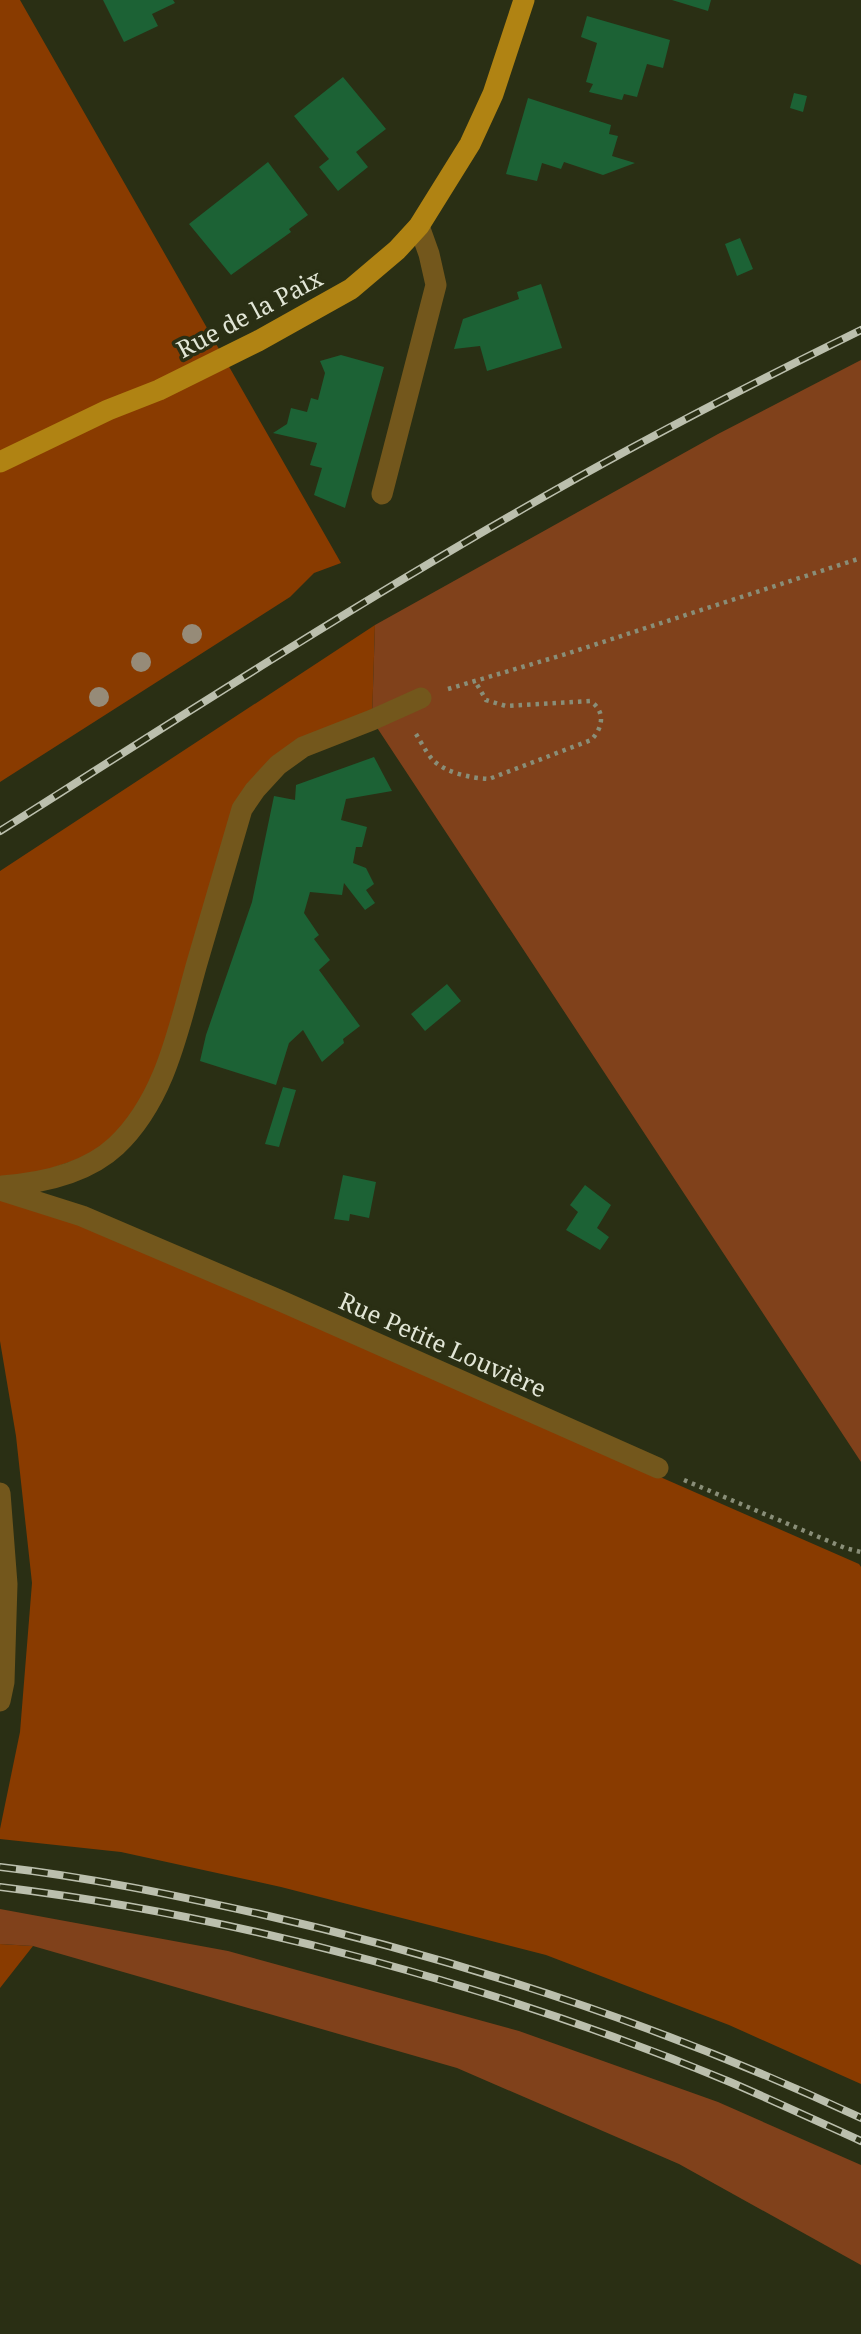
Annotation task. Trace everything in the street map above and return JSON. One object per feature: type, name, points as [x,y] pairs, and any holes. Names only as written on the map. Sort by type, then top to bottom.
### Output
[{"type":"main road","name":"Rue de la Paix","points":[[0,462],[159,390],[258,341],[351,289],[397,250],[419,226],[470,144],[493,94],[524,0]]},
{"type":"street","points":[[382,494],[436,285],[419,226]]},
{"type":"street","name":"Rue Petite Louvière","points":[[0,1188],[42,1181],[85,1166],[116,1146],[146,1109],[168,1065],[242,809],[256,790],[278,765],[303,747],[421,698]]},
{"type":"street","name":"Rue Petite Louvière","points":[[0,1188],[82,1216],[658,1468]]},
{"type":"street","points":[[0,1493],[7,1584],[4,1682],[0,1701]]},
{"type":"path","points":[[416,734],[432,760],[473,778],[489,779],[591,740],[600,725],[601,714],[590,701],[506,706],[486,700],[475,681],[861,558]]},
{"type":"path","points":[[658,1468],[845,1548],[861,1552]]},
{"type":"shaded area","points":[[0,0],[20,0],[341,563],[314,573],[290,597],[0,782]]},
{"type":"shaded area","points":[[861,360],[861,1462],[372,720],[375,625],[718,434]]},
{"type":"shaded area","points":[[375,625],[372,720],[303,747],[255,790],[168,1065],[116,1146],[0,1186],[0,871]]},
{"type":"shaded area","points":[[0,1198],[76,1221],[859,1564],[861,2084],[729,2025],[546,1955],[281,1887],[121,1852],[0,1839],[20,1732],[32,1583],[16,1436],[0,1341]]},
{"type":"shaded area","points":[[0,1909],[228,1951],[519,2031],[718,2102],[861,2165],[861,2265],[679,2164],[457,2068],[33,1946],[0,1944]]},
{"type":"shaded area","points":[[0,1944],[33,1946],[0,1988]]},
{"type":"building","points":[[103,0],[173,0],[175,3],[152,14],[158,26],[124,42]]},
{"type":"building","points":[[672,0],[711,0],[708,11]]},
{"type":"building","points":[[587,16],[670,40],[663,68],[647,64],[637,97],[624,94],[622,100],[589,92],[593,84],[586,82],[597,43],[581,37]]},
{"type":"building","points":[[343,77],[386,129],[356,152],[368,167],[338,191],[319,167],[329,159],[294,116]]},
{"type":"building","points":[[794,93],[807,96],[803,112],[790,108]]},
{"type":"building","points":[[528,98],[611,125],[609,134],[618,136],[612,156],[635,163],[603,175],[564,162],[561,169],[542,163],[537,181],[506,174]]},
{"type":"building","points":[[268,162],[308,215],[289,229],[291,232],[231,275],[189,224]]},
{"type":"building","points":[[740,238],[753,269],[737,276],[725,244]]},
{"type":"building","points":[[541,284],[562,348],[487,371],[480,346],[454,349],[463,319],[519,299],[517,292]]},
{"type":"building","points":[[341,355],[384,367],[345,508],[314,495],[322,468],[310,465],[317,443],[273,433],[287,424],[291,408],[307,412],[311,398],[318,400],[325,373],[320,361]]},
{"type":"building","points":[[374,757],[392,791],[346,799],[341,820],[367,827],[362,847],[356,847],[353,863],[366,868],[374,884],[366,890],[375,903],[365,910],[344,883],[342,895],[310,892],[304,913],[319,935],[314,939],[330,960],[319,970],[360,1026],[343,1039],[344,1043],[322,1062],[303,1030],[289,1043],[276,1085],[200,1061],[206,1035],[252,902],[274,796],[295,800],[296,785]]},
{"type":"building","points":[[447,984],[461,1001],[425,1031],[411,1014]]},
{"type":"building","points":[[283,1087],[296,1090],[279,1147],[265,1144]]},
{"type":"building","points":[[343,1175],[376,1182],[369,1218],[350,1214],[349,1221],[334,1219]]},
{"type":"building","points":[[585,1185],[611,1205],[597,1228],[609,1237],[600,1250],[566,1230],[578,1212],[570,1205]]},
{"type":"railway","points":[[0,831],[193,708],[453,549],[603,463],[861,330]]},
{"type":"railway","points":[[0,1867],[98,1881],[260,1914],[491,1975],[641,2026],[789,2085],[861,2118]]},
{"type":"railway","points":[[0,1887],[92,1900],[278,1937],[464,1987],[643,2048],[730,2082],[861,2141]]}]
